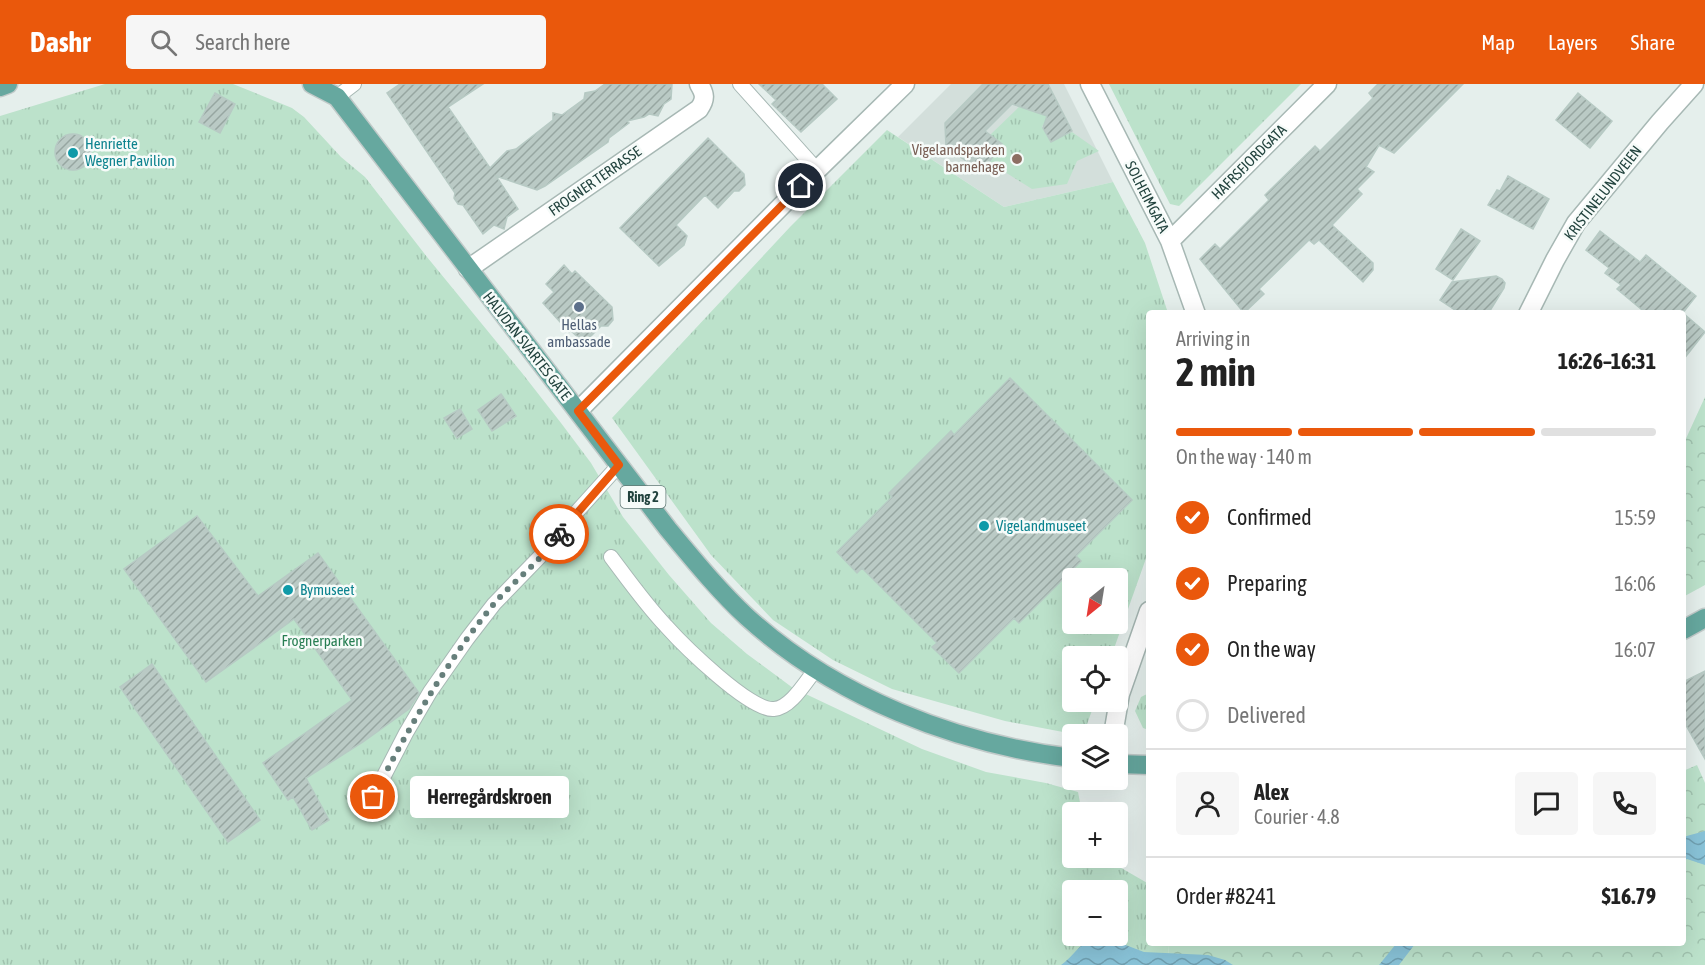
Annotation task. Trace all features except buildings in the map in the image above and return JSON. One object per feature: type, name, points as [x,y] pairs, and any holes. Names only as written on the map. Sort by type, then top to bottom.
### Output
[{"type":"main road","points":[[0,87],[9,84]]},
{"type":"main road","name":"HALVDAN SVARTES GATE","points":[[312,84],[335,91],[468,270],[668,529],[748,617],[816,669],[856,692],[954,732],[1007,746],[1062,756]]},
{"type":"main road","points":[[1686,628],[1705,618]]},
{"type":"main road","points":[[1128,764],[1146,765]]},
{"type":"street","name":"FROGNER TERRASSE","points":[[468,270],[699,109],[704,102],[705,94],[699,84]]},
{"type":"street","points":[[578,411],[905,84]]},
{"type":"street","name":"SOLHEIMGATA","points":[[1090,84],[1170,241],[1195,310]]},
{"type":"street","name":"HAFRSFJORDGATA","points":[[1170,241],[1327,84]]},
{"type":"street","name":"KRISTINELUNDVEIEN","points":[[1530,310],[1576,224],[1694,84]]},
{"type":"street","points":[[1115,724],[1120,694],[1142,657],[1146,631]]},
{"type":"lane","points":[[335,91],[354,84]]},
{"type":"lane","points":[[740,84],[817,170]]},
{"type":"lane","points":[[373,797],[430,692],[467,639],[494,604],[556,540],[564,526],[619,465]]},
{"type":"lane","points":[[611,558],[666,627],[705,665],[759,707],[771,710],[781,708],[816,669]]},
{"type":"shaded area","name":"Vigelandsparken barnehage","points":[[951,84],[1064,84],[1113,182],[1004,207],[898,137]]},
{"type":"green space","name":"Frognerparken","points":[[105,84],[233,84],[292,108],[304,117],[341,157],[365,177],[561,423],[591,463],[623,517],[711,623],[747,654],[793,688],[922,749],[986,772],[1046,783],[1062,788],[1062,790],[1078,792],[1080,802],[1062,802],[1062,868],[1121,868],[1146,882],[1146,946],[1169,946],[1168,965],[0,965],[0,116]]},
{"type":"green space","points":[[1109,84],[1301,84],[1179,206],[1170,204]]},
{"type":"green space","points":[[1055,97],[1061,110],[1048,116],[1042,127],[1050,141],[1072,132],[1099,151],[1077,161],[1067,184],[1032,189],[989,162],[1002,145],[990,135],[1020,106],[1030,109]]},
{"type":"green space","points":[[887,130],[1004,207],[1113,182],[1145,243],[1167,310],[1146,310],[1146,558],[1128,609],[1128,568],[1062,568],[1062,634],[1119,634],[1115,646],[1062,646],[1062,712],[1091,712],[1087,724],[1062,724],[1062,732],[1005,721],[892,689],[833,660],[773,620],[711,555],[612,418],[790,227]]},
{"type":"green space","points":[[1705,397],[1705,585],[1686,595],[1686,438]]},
{"type":"green space","points":[[1146,694],[1146,729],[1143,728],[1135,711],[1141,697]]},
{"type":"green space","points":[[1697,765],[1705,783],[1705,965],[1168,965],[1169,946],[1686,946],[1686,770]]},
{"type":"water","points":[[1705,831],[1705,865],[1686,860],[1686,836]]},
{"type":"water","points":[[1128,946],[1144,952],[1208,955],[1233,965],[1061,965],[1080,947]]},
{"type":"water","points":[[1394,946],[1413,946],[1399,965],[1379,965]]},
{"type":"way so far","points":[[373,797],[430,692],[467,639],[494,604],[556,540],[559,534]]},
{"type":"place","name":"Henriette Wegner Pavilion","points":[[73,153]]},
{"type":"place","name":"Vigelandsparken barnehage","points":[[1017,159]]},
{"type":"place","name":"Hellas ambassade","points":[[579,307]]},
{"type":"place","name":"Vigelandmuseet","points":[[984,526]]},
{"type":"place","name":"Bymuseet","points":[[288,590]]},
{"type":"place","name":"Herregårdskroen","points":[[373,797]]},
{"type":"route","points":[[559,534],[619,465],[578,411],[801,186]]}]
